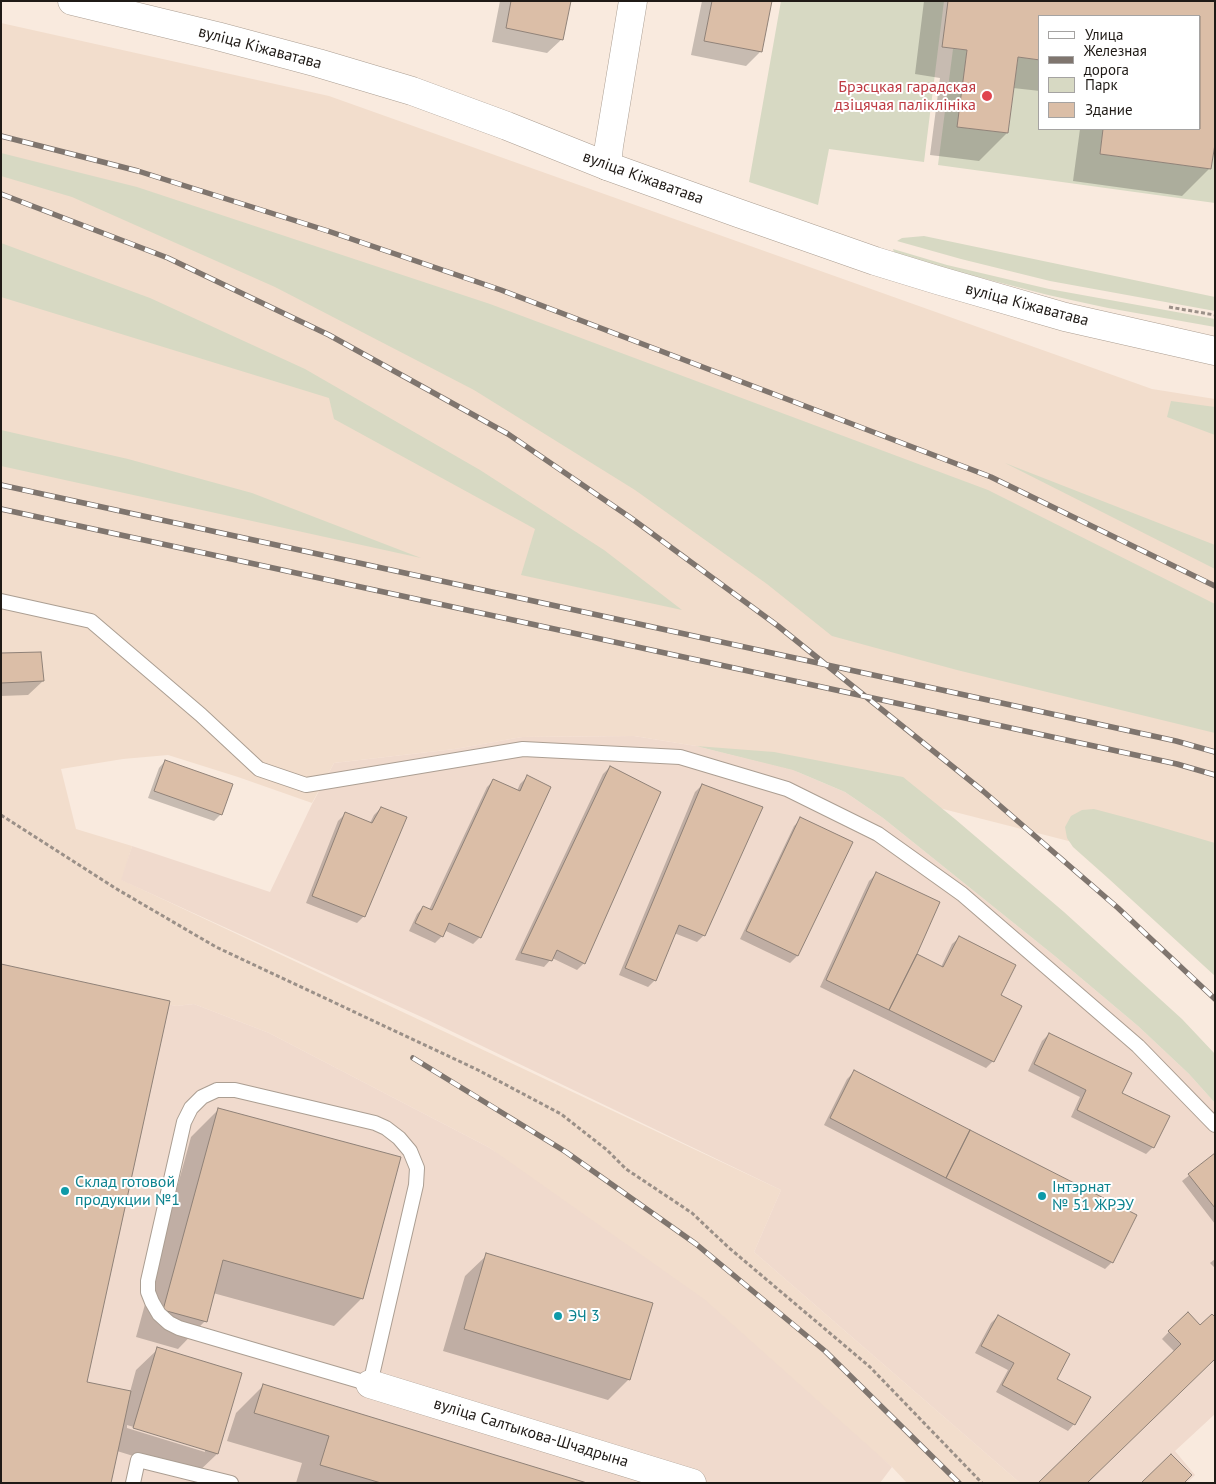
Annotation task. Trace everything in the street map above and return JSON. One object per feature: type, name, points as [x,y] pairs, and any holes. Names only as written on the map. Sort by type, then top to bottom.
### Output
[{"type":"main road","name":"вуліца Кіжаватава","points":[[72,1],[217,36],[412,91],[738,214],[937,280],[1065,316],[1215,351]]},
{"type":"main road","points":[[608,166],[609,146],[633,1]]},
{"type":"main road","name":"вуліца Салтыкова-Шчадрына","points":[[370,1384],[692,1483]]},
{"type":"lane","points":[[1,601],[91,621],[201,715],[259,768],[306,785],[523,749],[680,758],[786,789],[878,834],[962,894],[1138,1046],[1215,1126]]},
{"type":"lane","points":[[217,1090],[235,1090],[375,1123],[386,1128],[399,1138],[410,1151],[417,1168],[416,1185],[370,1384],[179,1328],[169,1323],[152,1302],[148,1292],[148,1281],[184,1122],[191,1108],[202,1097],[217,1090]]},
{"type":"lane","points":[[133,1483],[138,1460],[231,1483]]},
{"type":"path","points":[[1,815],[115,888],[216,947],[478,1070],[561,1114],[607,1150],[626,1169],[692,1213],[728,1247],[870,1367],[982,1483]]},
{"type":"shaded area","points":[[1,23],[329,96],[1152,389],[1215,399],[1215,888],[1147,861],[696,746],[634,736],[522,737],[455,749],[334,763],[312,803],[168,755],[123,759],[61,769],[76,829],[132,846],[122,880],[781,1190],[754,1252],[1020,1483],[907,1483],[892,1467],[490,1148],[269,1033],[194,1004],[176,1006],[1,967]]},
{"type":"shaded area","points":[[634,736],[696,746],[793,770],[845,792],[883,818],[1056,957],[1138,1026],[1189,1074],[1215,1103],[1215,1414],[1175,1451],[1195,1475],[1187,1483],[1020,1483],[754,1252],[781,1190],[426,1019],[121,880],[132,846],[270,892],[334,763],[455,749],[522,737]]},
{"type":"shaded area","points":[[1,967],[176,1006],[194,1004],[269,1033],[490,1148],[704,1299],[892,1467],[880,1483],[1,1483]]},
{"type":"green space","points":[[781,1],[944,1],[924,162],[829,149],[818,205],[749,182]]},
{"type":"green space","points":[[953,49],[967,50],[958,127],[1008,133],[1018,57],[1038,60],[1038,130],[1103,130],[1100,154],[1211,169],[1215,144],[1215,203],[938,165]]},
{"type":"green space","points":[[1,153],[137,187],[490,304],[988,490],[1215,604],[1215,733],[957,670],[832,636],[767,584],[635,490],[474,390],[275,287],[72,197],[1,176]]},
{"type":"green space","points":[[924,236],[1215,297],[1215,311],[1050,281],[897,241],[902,238]]},
{"type":"green space","points":[[1,243],[150,298],[305,369],[480,470],[604,550],[682,610],[521,575],[535,529],[334,419],[329,398],[1,297]]},
{"type":"green space","points":[[893,249],[947,265],[1049,289],[1215,319],[1215,327],[1048,295],[947,269],[899,254],[894,252]]},
{"type":"green space","points":[[1171,401],[1215,407],[1215,435],[1167,417]]},
{"type":"green space","points":[[1,430],[128,459],[252,493],[421,558],[1,466]]},
{"type":"green space","points":[[1005,463],[1215,545],[1215,569]]},
{"type":"green space","points":[[696,746],[774,752],[903,777],[1064,912],[1182,1019],[1215,1054],[1215,1103],[1189,1074],[1138,1026],[1056,957],[883,818],[845,792],[793,770]]},
{"type":"green space","points":[[1094,809],[1215,843],[1215,976],[1073,847],[1067,838],[1065,827],[1071,816],[1082,810]]},
{"type":"building","points":[[511,1],[571,1],[563,40],[506,28]]},
{"type":"building","points":[[712,1],[772,1],[762,52],[704,41]]},
{"type":"building","name":"Брэсцкая гарадская дзіцячая паліклініка","points":[[948,1],[1215,1],[1215,144],[1211,169],[1100,154],[1103,130],[1201,130],[1201,15],[1038,15],[1038,60],[1018,57],[1008,133],[957,127],[967,50],[942,47]]},
{"type":"building","points":[[41,652],[44,681],[1,683],[1,653]]},
{"type":"building","points":[[165,760],[233,784],[222,815],[154,791]]},
{"type":"building","points":[[610,766],[661,792],[585,964],[557,950],[552,961],[521,953]]},
{"type":"building","points":[[527,775],[551,787],[481,938],[449,923],[443,937],[415,923],[423,906],[432,910],[493,779],[520,791]]},
{"type":"building","points":[[702,784],[763,807],[705,936],[679,925],[656,981],[625,968]]},
{"type":"building","points":[[381,807],[407,817],[365,917],[312,896],[345,812],[372,823]]},
{"type":"building","points":[[800,817],[853,842],[798,956],[746,931]]},
{"type":"building","points":[[876,872],[940,902],[889,1010],[826,980]]},
{"type":"building","points":[[959,936],[1016,965],[1001,995],[1022,1006],[994,1062],[889,1010],[917,954],[943,967]]},
{"type":"building","name":"Склад готовой продукции №1","points":[[1,964],[170,1001],[87,1382],[131,1391],[111,1483],[1,1483]]},
{"type":"building","points":[[1049,1033],[1132,1073],[1122,1093],[1170,1116],[1154,1148],[1077,1110],[1086,1090],[1034,1064]]},
{"type":"building","points":[[854,1070],[970,1130],[946,1178],[830,1118]]},
{"type":"building","points":[[218,1108],[401,1157],[363,1299],[223,1260],[207,1322],[163,1310]]},
{"type":"building","name":"Інтэрнат № 51 ЖРЭУ","points":[[970,1130],[1137,1215],[1113,1263],[946,1178]]},
{"type":"building","points":[[1215,1153],[1215,1208],[1188,1174]]},
{"type":"building","name":"ЭЧ 3","points":[[486,1253],[653,1303],[630,1380],[464,1329]]},
{"type":"building","points":[[1188,1312],[1200,1325],[1212,1314],[1215,1317],[1215,1359],[1087,1483],[1038,1483],[1181,1344],[1168,1331]]},
{"type":"building","points":[[998,1315],[1070,1354],[1057,1379],[1091,1397],[1075,1425],[1002,1385],[1014,1363],[981,1346]]},
{"type":"building","points":[[157,1347],[242,1373],[218,1454],[133,1428]]},
{"type":"building","points":[[263,1384],[587,1483],[381,1483],[320,1465],[329,1436],[254,1413]]},
{"type":"building","points":[[1171,1454],[1192,1475],[1184,1483],[1141,1483]]},
{"type":"railway","points":[[1,136],[138,171],[328,231],[501,290],[991,477],[1215,586]]},
{"type":"railway","points":[[1,194],[168,258],[329,335],[508,434],[631,518],[778,626],[983,791],[1118,908],[1215,999]]},
{"type":"railway","points":[[1,485],[1176,741],[1215,752]]},
{"type":"railway","points":[[1,509],[1177,764],[1215,775]]},
{"type":"railway","points":[[413,1058],[566,1152],[696,1244],[825,1351],[959,1483]]},
{"type":"place","name":"Брэсцкая гарадская дзіцячая паліклініка","points":[[987,96]]},
{"type":"place","name":"Склад готовой продукции №1","points":[[65,1191]]},
{"type":"place","name":"Інтэрнат № 51 ЖРЭУ","points":[[1042,1196]]},
{"type":"place","name":"ЭЧ 3","points":[[558,1316]]}]
